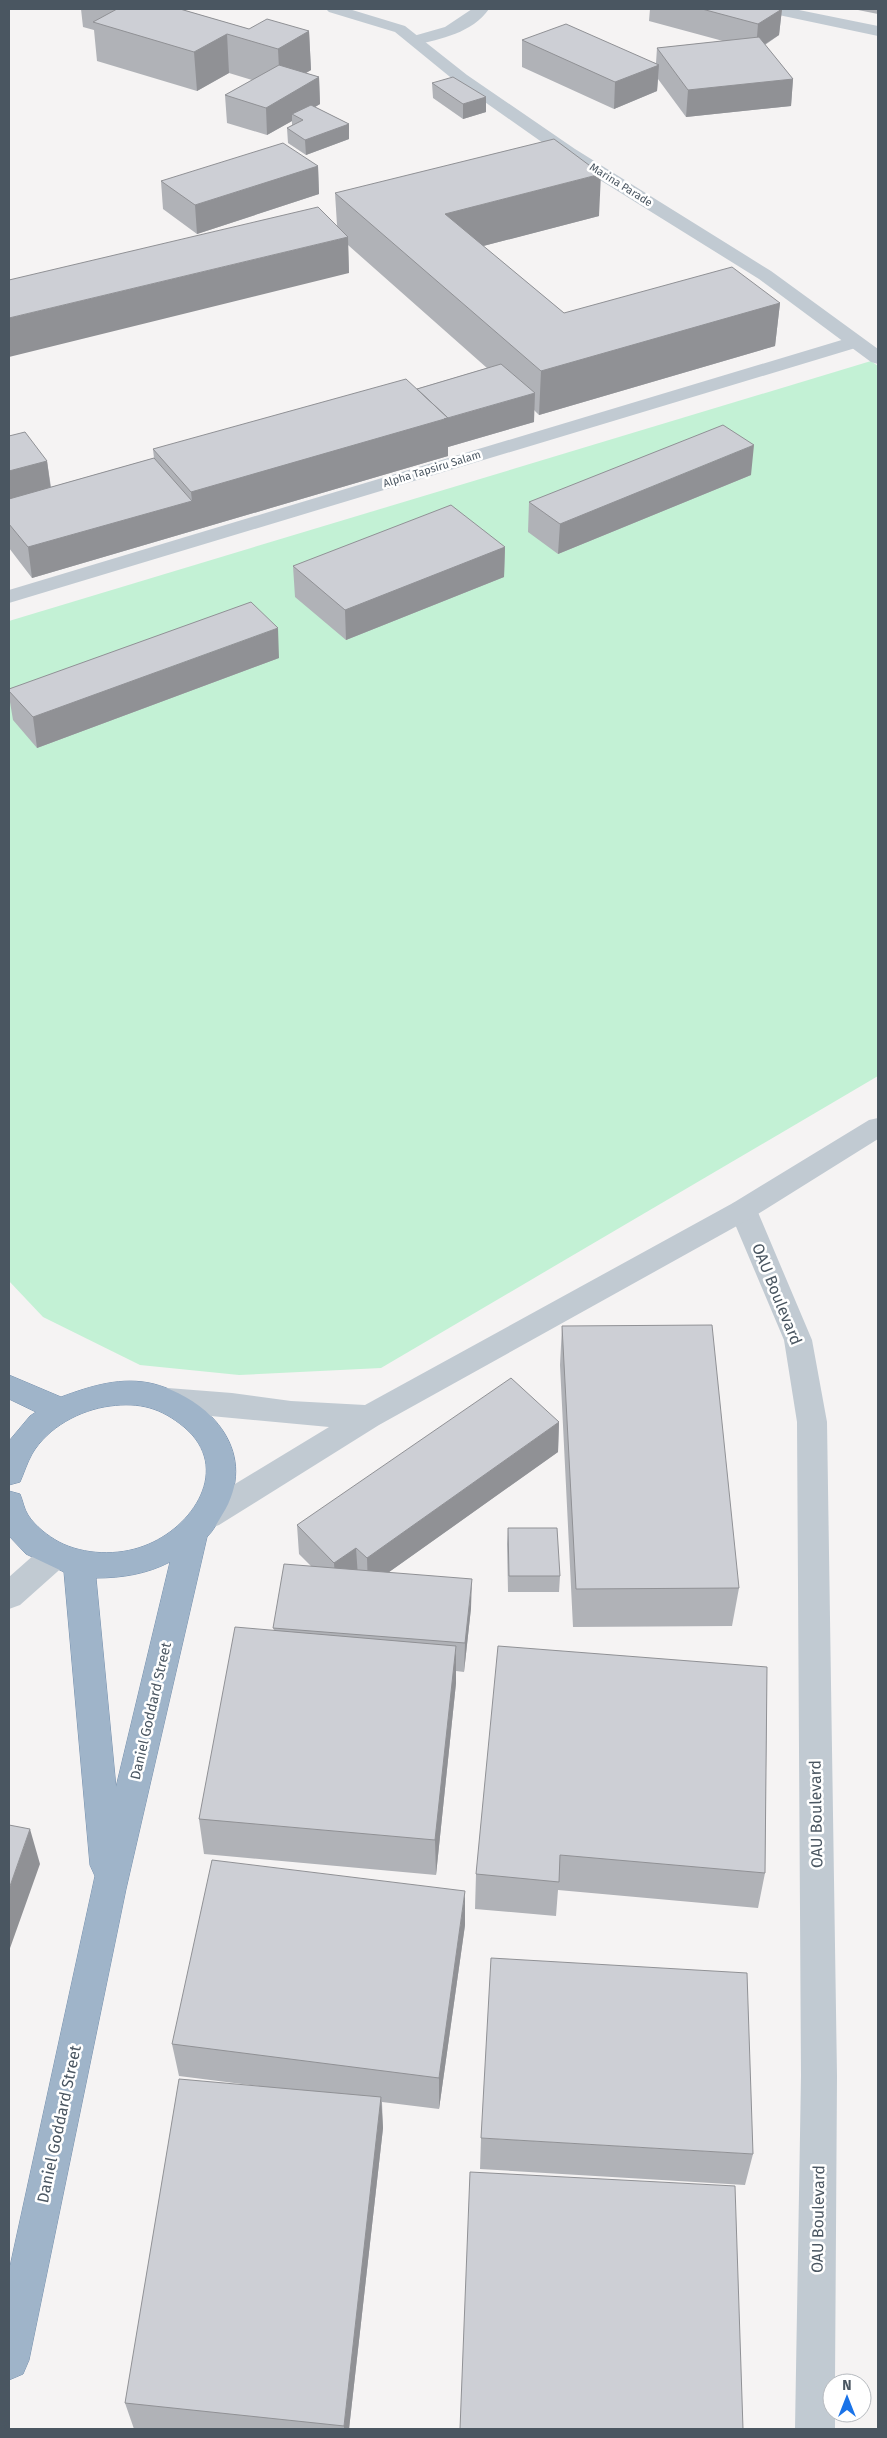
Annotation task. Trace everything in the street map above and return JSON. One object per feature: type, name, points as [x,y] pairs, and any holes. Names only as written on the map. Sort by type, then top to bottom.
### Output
[{"type":"highway","points":[[9,1386],[59,1409]]},
{"type":"highway","name":"Daniel Goddard Street","points":[[9,1473],[12,1460],[23,1441],[39,1423],[59,1409],[94,1396],[132,1393],[168,1400],[193,1415],[212,1436],[221,1462],[219,1489],[200,1524],[109,1889],[9,2360]]},
{"type":"highway","points":[[9,1503],[17,1524],[33,1541],[67,1559],[103,1567],[128,1564],[174,1547],[200,1524]]},
{"type":"highway","name":"Daniel Goddard Street","points":[[67,1559],[109,1889]]},
{"type":"street","name":"Marina Parade","points":[[334,9],[400,29],[461,78],[569,153],[765,275],[878,358]]},
{"type":"street","points":[[415,40],[444,34],[461,27],[481,9]]},
{"type":"street","points":[[774,9],[878,31]]},
{"type":"street","name":"Alpha Tapsiru Salam","points":[[9,597],[855,342]]},
{"type":"street","points":[[200,1524],[369,1417],[742,1210],[878,1127]]},
{"type":"street","name":"OAU Boulevard","points":[[742,1210],[798,1340],[812,1422],[819,2076],[815,2429]]},
{"type":"street","points":[[168,1400],[232,1405],[292,1413],[369,1417]]},
{"type":"street","points":[[9,1596],[67,1559]]},
{"type":"green space","points":[[871,361],[878,366],[878,1076],[381,1368],[239,1375],[140,1365],[43,1317],[9,1281],[9,621]]},
{"type":"building","points":[[117,9],[180,9],[249,29],[267,19],[309,31],[278,49],[227,34],[194,52],[93,22]]},
{"type":"building","points":[[702,9],[782,9],[758,24]]},
{"type":"building","points":[[566,24],[659,65],[615,82],[522,40]]},
{"type":"building","points":[[759,37],[793,79],[688,90],[657,48]]},
{"type":"building","points":[[279,65],[319,77],[266,108],[225,95]]},
{"type":"building","points":[[453,77],[486,97],[463,104],[432,83]]},
{"type":"building","points":[[311,105],[349,124],[305,140],[287,128],[303,120],[292,114]]},
{"type":"building","points":[[554,139],[601,174],[445,214],[564,313],[732,267],[780,303],[541,371],[335,193]]},
{"type":"building","points":[[283,143],[318,166],[195,205],[161,181]]},
{"type":"building","points":[[318,207],[348,237],[9,318],[9,280]]},
{"type":"building","points":[[501,364],[535,393],[448,418],[417,389]]},
{"type":"building","points":[[406,379],[448,418],[191,492],[153,449]]},
{"type":"building","points":[[723,425],[754,445],[560,524],[529,502]]},
{"type":"building","points":[[25,432],[47,461],[9,471],[9,436]]},
{"type":"building","points":[[154,458],[192,501],[28,547],[9,524],[9,499]]},
{"type":"building","points":[[451,505],[505,547],[345,610],[293,566]]},
{"type":"building","points":[[251,602],[278,628],[33,717],[9,691],[9,689]]},
{"type":"building","points":[[712,1325],[739,1588],[576,1589],[562,1326]]},
{"type":"building","points":[[511,1378],[559,1422],[367,1558],[356,1548],[334,1563],[297,1525]]},
{"type":"building","points":[[508,1528],[557,1528],[560,1576],[509,1576]]},
{"type":"building","points":[[284,1564],[472,1579],[465,1643],[273,1628]]},
{"type":"building","points":[[235,1627],[456,1646],[435,1840],[199,1819]]},
{"type":"building","points":[[498,1646],[767,1667],[765,1873],[560,1855],[559,1882],[476,1874]]},
{"type":"building","points":[[9,1825],[30,1829],[9,1889]]},
{"type":"building","points":[[212,1860],[465,1891],[439,2078],[172,2044]]},
{"type":"building","points":[[491,1958],[747,1973],[753,2154],[481,2138]]},
{"type":"building","points":[[179,2079],[381,2097],[344,2426],[125,2403]]},
{"type":"building","points":[[470,2172],[735,2186],[743,2429],[460,2429]]}]
